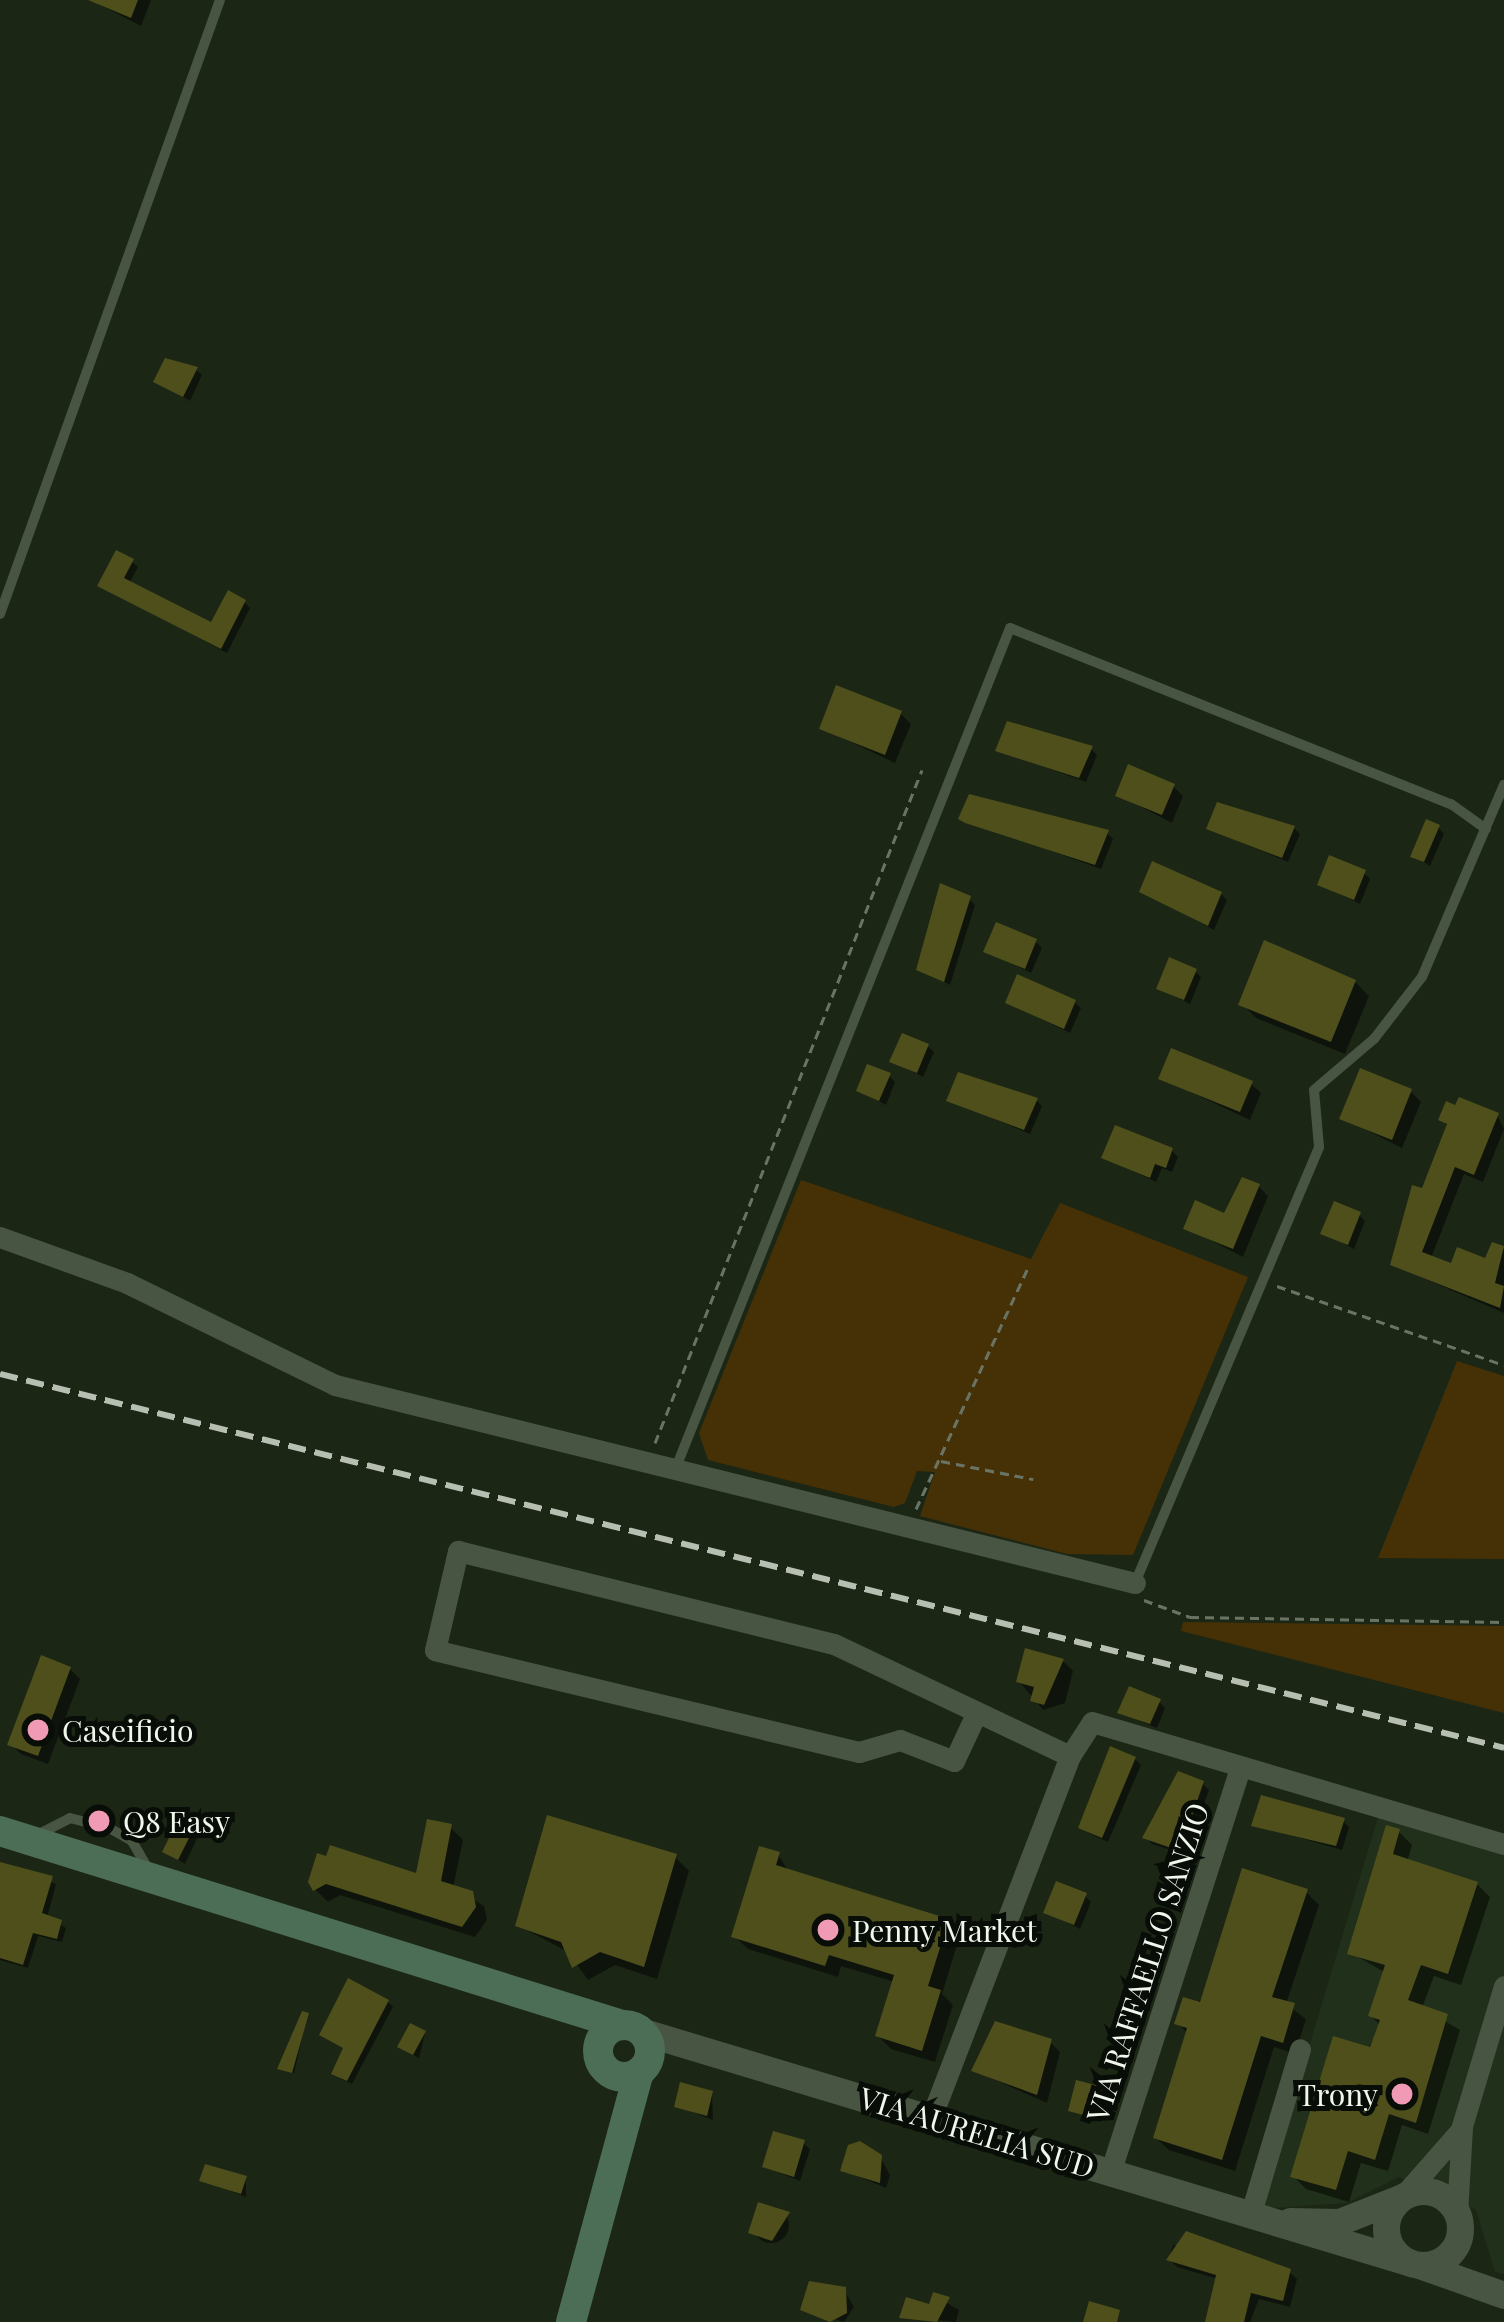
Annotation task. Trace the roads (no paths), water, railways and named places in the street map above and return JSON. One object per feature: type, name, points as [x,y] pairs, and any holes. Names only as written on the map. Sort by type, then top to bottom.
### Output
[{"type":"main road","name":"VIA AURELIA SUD","points":[[14,1835],[631,2028]]},
{"type":"main road","name":"VIA AURELIA SUD","points":[[486,1979],[602,2060],[642,2068]]},
{"type":"main road","points":[[571,2322],[621,2155],[642,2068],[631,2028],[603,2036],[602,2060],[619,2103],[621,2155]]},
{"type":"street","points":[[0,1237],[127,1283],[335,1385],[1135,1582]]},
{"type":"street","points":[[976,1714],[954,1761],[900,1740],[859,1751],[435,1650],[458,1550],[835,1644],[1070,1756]]},
{"type":"street","points":[[931,2118],[1070,1756],[1092,1722],[1504,1844]]},
{"type":"street","name":"VIA RAFFAELLO SANZIO","points":[[1110,2173],[1240,1769]]},
{"type":"street","points":[[1462,2126],[1388,2214],[1386,2236],[1414,2264],[1450,2253],[1458,2223],[1462,2126],[1504,1986]]},
{"type":"street","name":"VIA AURELIA SUD","points":[[631,2028],[1504,2292]]},
{"type":"street","name":"VIA AURELIA SUD","points":[[642,2068],[706,2048]]},
{"type":"street","points":[[1250,2216],[1300,2049]]},
{"type":"street","points":[[1403,2196],[1440,2195],[1458,2223]]},
{"type":"street","name":"VIA AURELIA SUD","points":[[1250,2216],[1340,2222],[1403,2196]]},
{"type":"street","name":"VIA AURELIA SUD","points":[[1458,2223],[1504,2292]]},
{"type":"lane","points":[[0,614],[220,0]]},
{"type":"lane","points":[[675,1470],[1010,628],[1451,804],[1486,830]]},
{"type":"lane","points":[[1135,1582],[1319,1147],[1314,1090],[1374,1039],[1422,977],[1504,785]]},
{"type":"railway","points":[[0,1374],[1504,1748]]},
{"type":"place","name":"Caseificio","points":[[38,1730]]},
{"type":"place","name":"Q8 Easy","points":[[99,1821]]},
{"type":"place","name":"Penny Market","points":[[828,1930]]},
{"type":"place","name":"Trony","points":[[1402,2094]]}]
